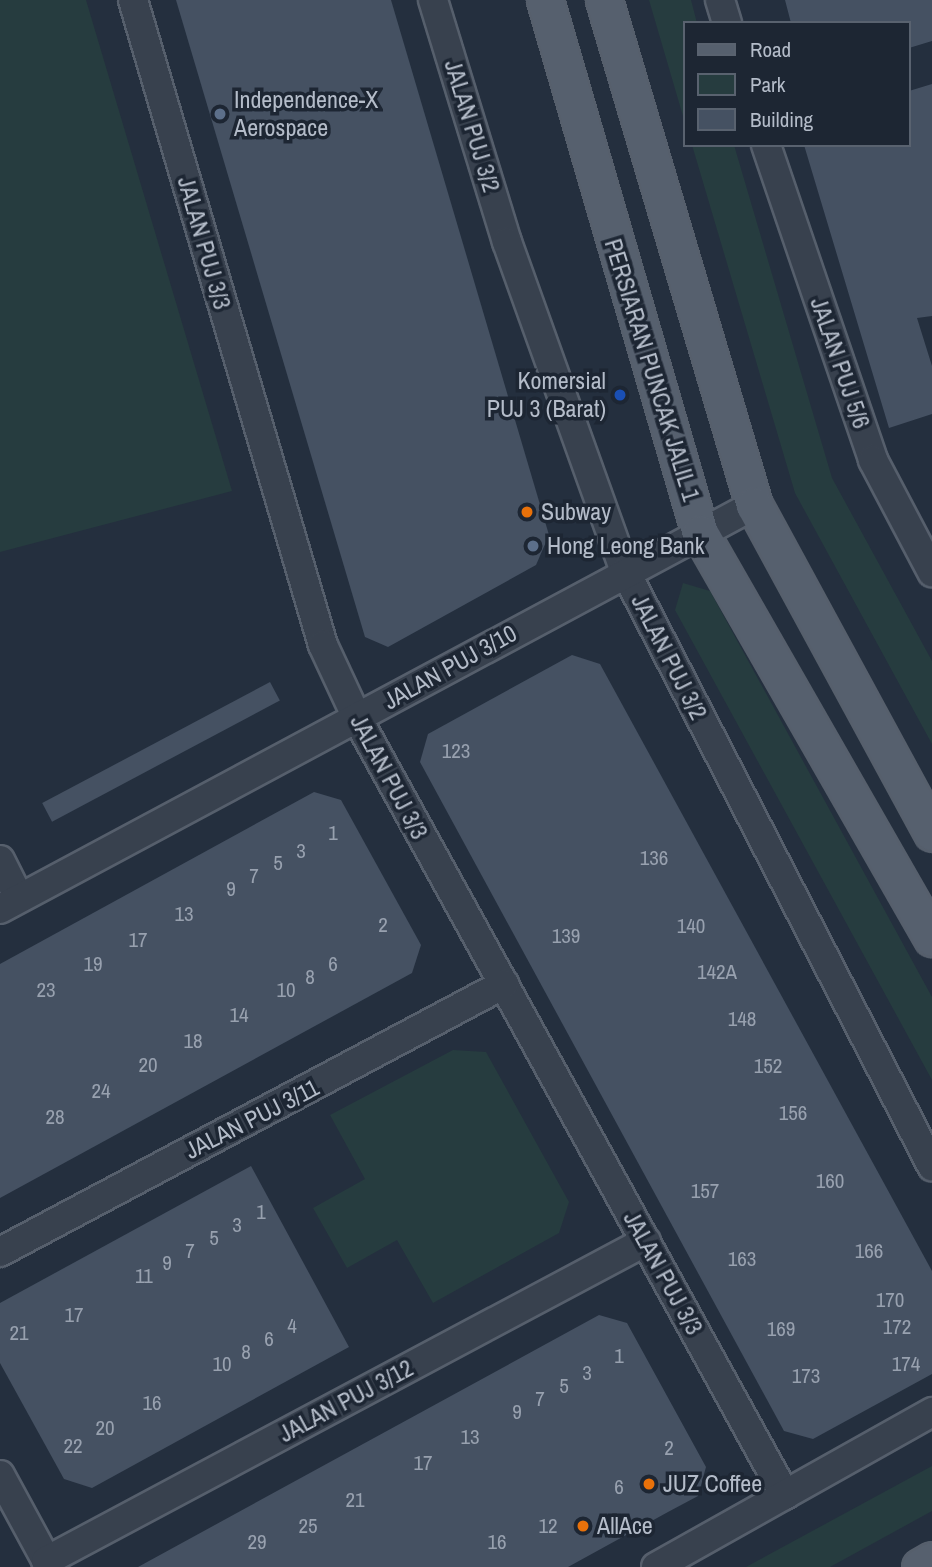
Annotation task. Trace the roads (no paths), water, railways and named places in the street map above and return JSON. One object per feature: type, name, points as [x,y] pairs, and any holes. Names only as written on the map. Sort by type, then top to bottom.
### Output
[{"type":"main road","name":"PERSIARAN PUNCAK JALIL 1","points":[[545,0],[700,533],[932,938]]},
{"type":"main road","points":[[604,0],[754,505],[932,833]]},
{"type":"main road","points":[[920,1567],[932,1560]]},
{"type":"street","name":"JALAN PUJ 3/3","points":[[133,0],[323,645],[357,718],[785,1495]]},
{"type":"street","name":"JALAN PUJ 3/2","points":[[433,0],[507,242],[625,571],[932,1166]]},
{"type":"street","points":[[720,0],[726,21]]},
{"type":"street","name":"JALAN PUJ 5/6","points":[[767,147],[873,460],[932,572]]},
{"type":"street","name":"JALAN PUJ 3/10","points":[[10,904],[625,571],[754,505]]},
{"type":"street","points":[[0,860],[10,904]]},
{"type":"street","name":"JALAN PUJ 3/11","points":[[0,1252],[504,984]]},
{"type":"street","name":"JALAN PUJ 3/12","points":[[48,1564],[646,1241]]},
{"type":"street","points":[[656,1567],[932,1412]]},
{"type":"street","points":[[0,1475],[48,1564]]},
{"type":"place","name":"Independence-X Aerospace","points":[[220,114]]},
{"type":"place","name":"Komersial PUJ 3 (Barat)","points":[[620,395]]},
{"type":"place","name":"Subway","points":[[527,512]]},
{"type":"place","name":"Hong Leong Bank","points":[[533,546]]},
{"type":"place","name":"JUZ Coffee","points":[[649,1484]]},
{"type":"place","name":"AllAce","points":[[583,1526]]}]
